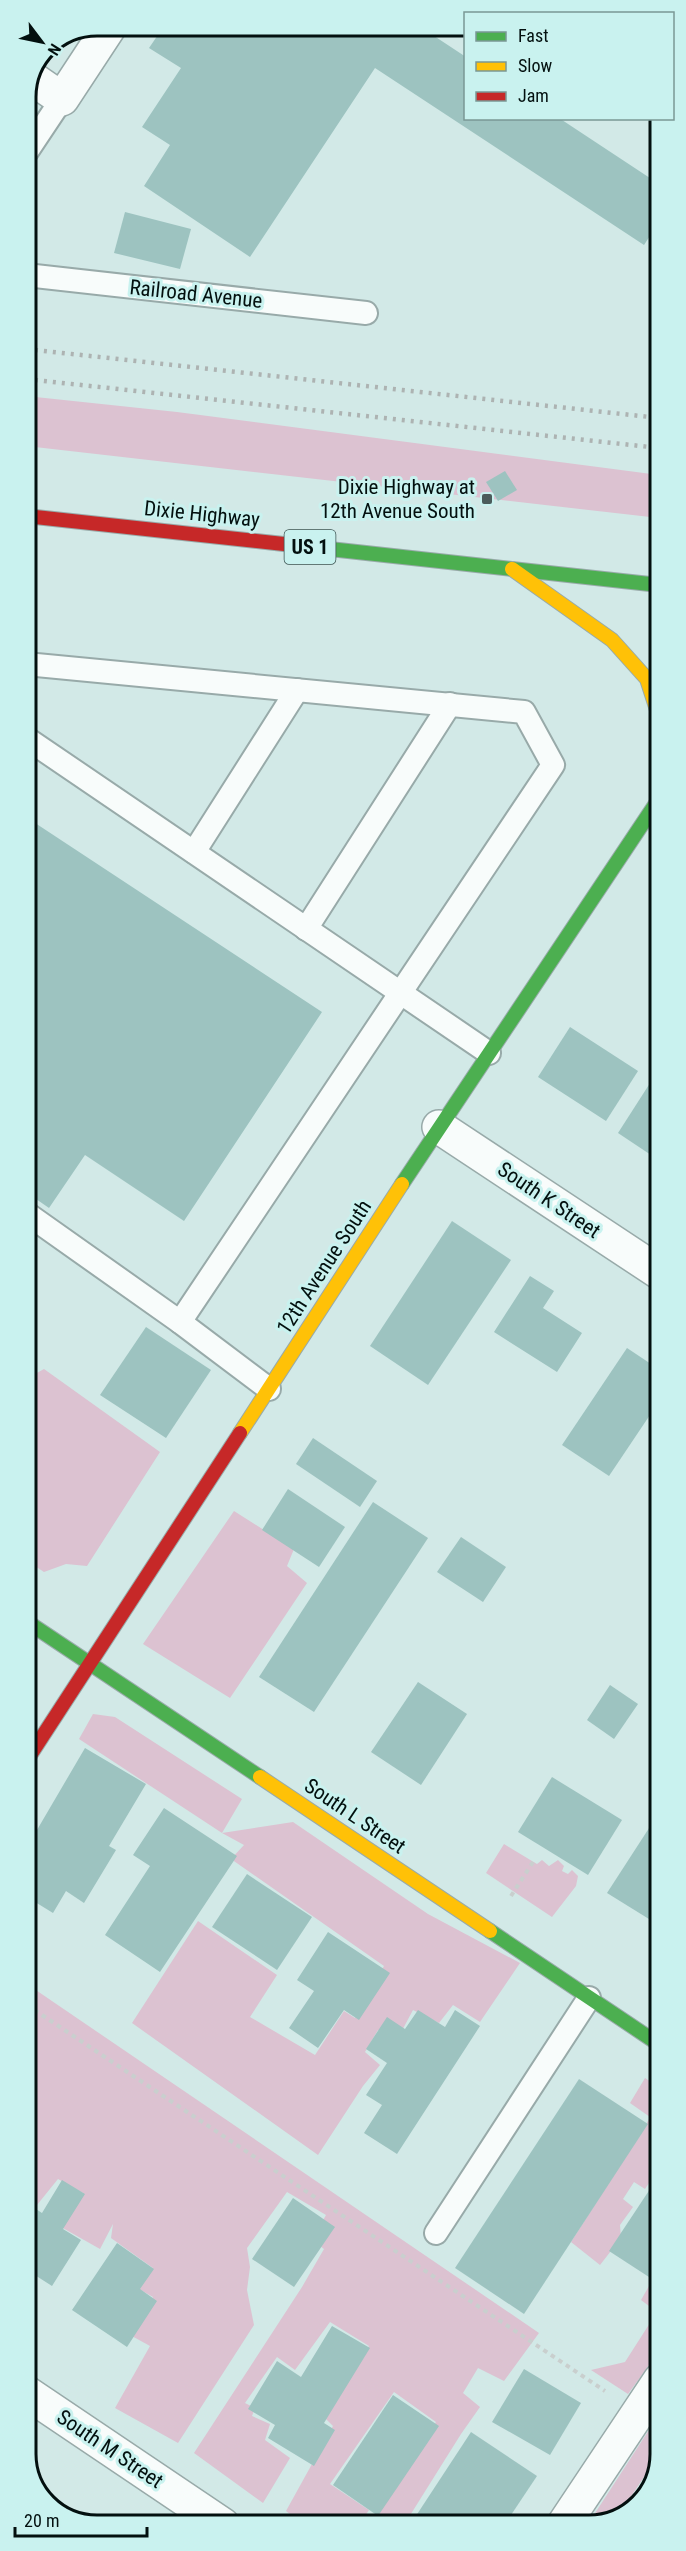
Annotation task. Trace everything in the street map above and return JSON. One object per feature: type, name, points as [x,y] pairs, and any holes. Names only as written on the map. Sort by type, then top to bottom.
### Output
[{"type":"street","points":[[38,83],[62,99],[103,36]]},
{"type":"street","name":"Dixie Highway","points":[[36,517],[650,584]]},
{"type":"street","points":[[512,569],[612,640],[647,679],[650,688]]},
{"type":"street","name":"12th Avenue South","points":[[36,1746],[440,1127],[650,814]]},
{"type":"street","name":"South K Street","points":[[440,1127],[650,1266]]},
{"type":"street","name":"South L Street","points":[[36,1628],[650,2038]]},
{"type":"street","points":[[570,2515],[650,2395]]},
{"type":"street","name":"South M Street","points":[[36,2399],[208,2515]]},
{"type":"lane","points":[[36,138],[62,99]]},
{"type":"lane","name":"Railroad Avenue","points":[[36,276],[366,313]]},
{"type":"lane","points":[[36,665],[524,712],[553,765],[180,1322]]},
{"type":"lane","points":[[194,852],[297,690]]},
{"type":"lane","points":[[306,929],[450,704]]},
{"type":"lane","points":[[36,745],[489,1053]]},
{"type":"lane","points":[[36,1220],[180,1322],[269,1389]]},
{"type":"lane","points":[[436,2233],[590,1998]]},
{"type":"path","points":[[511,1896],[533,1862]]},
{"type":"path","points":[[36,2010],[613,2397]]},
{"type":"shaded area","points":[[36,397],[177,412],[650,474],[650,517],[36,447]]},
{"type":"shaded area","points":[[44,1369],[160,1452],[87,1566],[66,1564],[44,1572],[36,1567],[36,1373]]},
{"type":"shaded area","points":[[234,1511],[294,1549],[287,1566],[307,1583],[230,1698],[143,1644]]},
{"type":"shaded area","points":[[93,1714],[115,1717],[242,1799],[222,1833],[79,1739]]},
{"type":"shaded area","points":[[293,1822],[428,1914],[520,1963],[480,2022],[453,2005],[439,2023],[413,2010],[397,2040],[378,2030],[365,2052],[380,2065],[363,2086],[318,2155],[132,2023],[198,1921],[277,1975],[250,2017],[315,2055],[344,2011],[355,2018],[384,1966],[231,1859],[244,1845],[222,1833]]},
{"type":"shaded area","points":[[504,1844],[537,1864],[542,1860],[549,1866],[558,1860],[564,1866],[562,1871],[568,1874],[572,1870],[578,1876],[576,1886],[552,1917],[486,1873]]},
{"type":"shaded area","points":[[36,1990],[539,2333],[504,2381],[478,2368],[463,2393],[480,2407],[410,2515],[376,2515],[436,2422],[394,2392],[330,2484],[369,2510],[366,2515],[291,2515],[286,2511],[333,2426],[321,2414],[369,2346],[330,2322],[295,2370],[277,2357],[245,2403],[255,2408],[252,2416],[270,2424],[265,2440],[290,2458],[263,2503],[194,2453],[302,2287],[324,2249],[312,2240],[326,2215],[287,2192],[247,2248],[250,2267],[247,2290],[254,2325],[178,2443],[115,2408],[150,2346],[130,2335],[153,2297],[139,2289],[153,2268],[111,2238],[113,2224],[100,2249],[61,2227],[83,2193],[58,2179],[37,2205]]},
{"type":"shaded area","points":[[645,2078],[650,2081],[650,2117],[630,2103]]},
{"type":"shaded area","points":[[650,2117],[650,2181],[645,2189],[634,2182],[623,2199],[633,2207],[620,2225],[621,2238],[600,2265],[571,2242]]},
{"type":"shaded area","points":[[650,2284],[650,2307],[641,2300]]},
{"type":"shaded area","points":[[650,2323],[650,2364],[628,2394],[591,2370],[625,2362]]},
{"type":"shaded area","points":[[650,2428],[647,2472],[623,2505],[594,2515]]},
{"type":"building","points":[[157,36],[434,36],[464,56],[464,120],[562,120],[650,178],[650,236],[644,245],[375,68],[250,257],[144,186],[170,145],[142,127],[181,68],[149,48]]},
{"type":"building","points":[[125,212],[191,229],[180,269],[114,253]]},
{"type":"building","points":[[505,471],[517,490],[498,501],[486,482]]},
{"type":"building","points":[[36,824],[322,1012],[184,1221],[85,1155],[49,1208],[36,1199]]},
{"type":"building","points":[[570,1027],[638,1071],[606,1121],[538,1077]]},
{"type":"building","points":[[650,1083],[650,1154],[618,1133]]},
{"type":"building","points":[[452,1221],[511,1260],[428,1385],[370,1346]]},
{"type":"building","points":[[530,1276],[554,1291],[543,1308],[582,1333],[557,1372],[494,1332]]},
{"type":"building","points":[[146,1327],[211,1370],[166,1438],[100,1395]]},
{"type":"building","points":[[627,1348],[650,1363],[650,1415],[609,1476],[562,1445]]},
{"type":"building","points":[[313,1438],[377,1481],[360,1507],[296,1464]]},
{"type":"building","points":[[288,1489],[345,1527],[319,1567],[262,1530]]},
{"type":"building","points":[[373,1502],[428,1538],[314,1712],[259,1677]]},
{"type":"building","points":[[461,1537],[506,1567],[483,1602],[437,1572]]},
{"type":"building","points":[[418,1682],[467,1714],[421,1785],[371,1752]]},
{"type":"building","points":[[610,1685],[638,1704],[614,1739],[587,1720]]},
{"type":"building","points":[[85,1748],[146,1784],[109,1846],[116,1850],[84,1903],[66,1891],[53,1913],[36,1903],[36,1832]]},
{"type":"building","points":[[552,1777],[622,1820],[588,1875],[518,1832]]},
{"type":"building","points":[[164,1808],[237,1856],[160,1972],[105,1935],[150,1866],[133,1855]]},
{"type":"building","points":[[650,1827],[650,1920],[607,1893]]},
{"type":"building","points":[[247,1874],[312,1917],[277,1970],[212,1927]]},
{"type":"building","points":[[328,1932],[390,1973],[359,2020],[344,2010],[318,2048],[289,2028],[314,1991],[297,1980]]},
{"type":"building","points":[[418,2010],[445,2027],[455,2010],[480,2026],[397,2154],[364,2133],[382,2105],[366,2095],[387,2063],[366,2049],[387,2017],[405,2029]]},
{"type":"building","points":[[579,2079],[648,2124],[524,2314],[455,2268]]},
{"type":"building","points":[[62,2180],[85,2194],[63,2229],[81,2240],[52,2286],[36,2276],[36,2209],[42,2213]]},
{"type":"building","points":[[650,2189],[649,2277],[609,2251]]},
{"type":"building","points":[[293,2198],[335,2227],[294,2287],[252,2259]]},
{"type":"building","points":[[117,2243],[154,2269],[140,2289],[157,2301],[127,2347],[72,2310]]},
{"type":"building","points":[[332,2326],[370,2348],[324,2423],[335,2430],[314,2466],[268,2438],[275,2425],[248,2409],[277,2361],[301,2377]]},
{"type":"building","points":[[524,2369],[581,2403],[550,2455],[492,2422]]},
{"type":"building","points":[[393,2395],[439,2426],[379,2515],[333,2485]]},
{"type":"building","points":[[471,2432],[537,2476],[511,2515],[417,2515]]},
{"type":"railway","points":[[36,350],[650,417]]},
{"type":"railway","points":[[36,380],[650,447]]},
{"type":"traffic: fast","points":[[293,545],[650,584]]},
{"type":"traffic: fast","points":[[402,1184],[650,812]]},
{"type":"traffic: fast","points":[[36,1628],[260,1777]]},
{"type":"traffic: fast","points":[[490,1931],[650,2038]]},
{"type":"traffic: slow","points":[[512,569],[612,640],[647,679],[650,688]]},
{"type":"traffic: slow","points":[[240,1433],[402,1184]]},
{"type":"traffic: slow","points":[[260,1777],[490,1931]]},
{"type":"traffic: jam","points":[[36,517],[293,545]]},
{"type":"traffic: jam","points":[[36,1746],[240,1433]]},
{"type":"place","name":"Dixie Highway at 12th Avenue South","points":[[487,499]]}]
